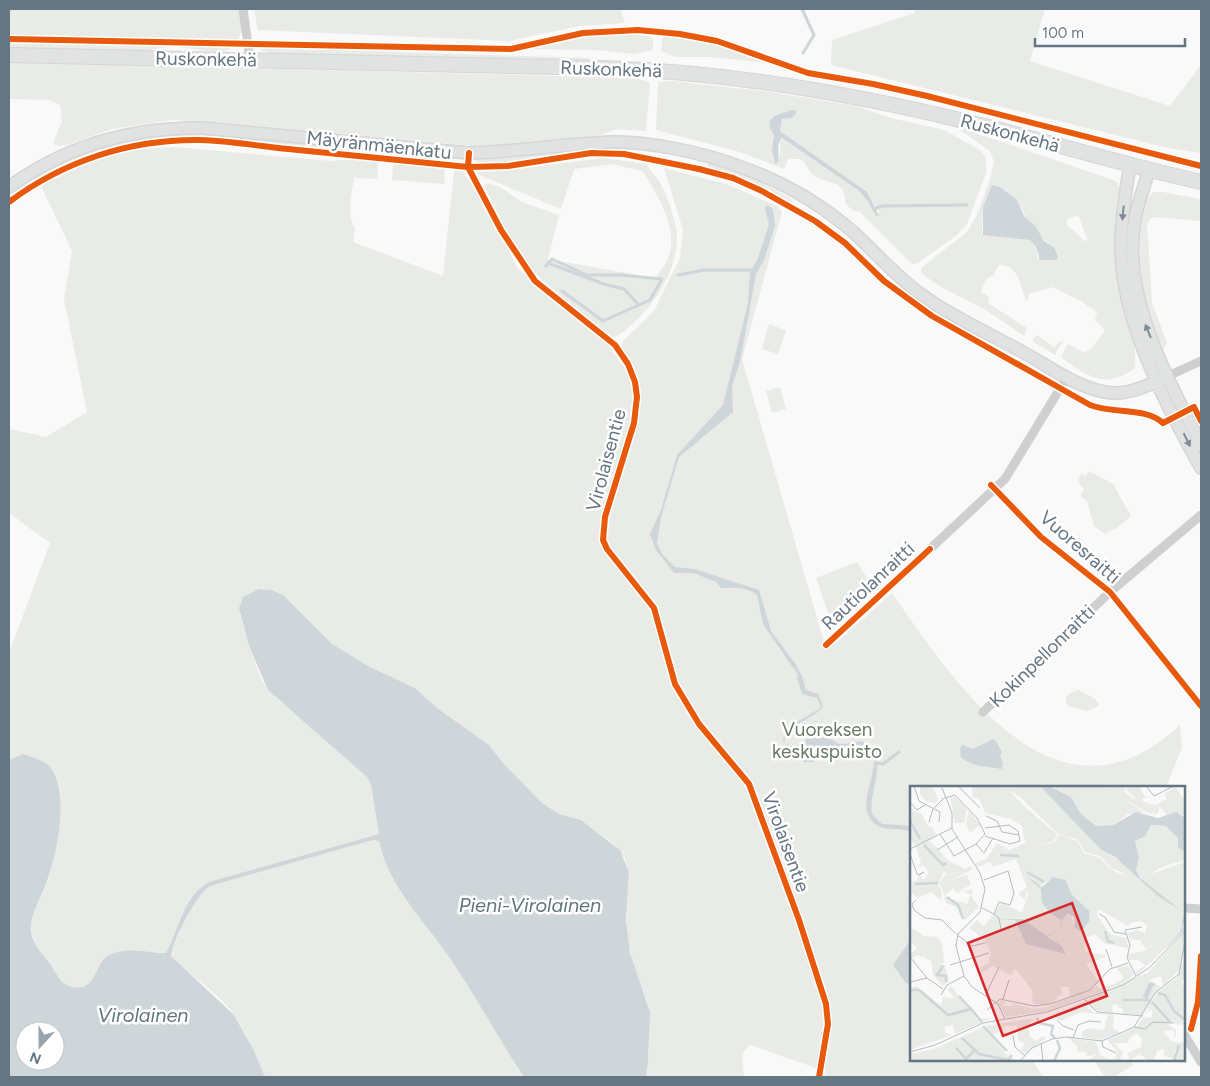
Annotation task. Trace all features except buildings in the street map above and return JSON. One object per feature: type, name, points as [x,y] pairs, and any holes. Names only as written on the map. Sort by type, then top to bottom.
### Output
[{"type":"main road","name":"Ruskonkehä","points":[[9,55],[635,69],[674,72],[833,92],[964,121],[1201,182]]},
{"type":"street","points":[[243,9],[250,60]]},
{"type":"street","name":"Mäyränmäenkatu","points":[[9,187],[55,158],[86,145],[119,135],[174,127],[203,128],[469,153],[508,153],[614,142],[694,154],[739,166],[816,204],[847,227],[901,278],[931,301],[1067,378],[1092,389],[1116,393],[1140,388],[1163,378]]},
{"type":"street","points":[[1130,165],[1123,212],[1123,274],[1136,329],[1201,445]]},
{"type":"street","points":[[1149,170],[1135,217],[1133,245],[1134,266],[1142,314],[1163,378],[1201,468]]},
{"type":"street","points":[[1163,378],[1201,361]]},
{"type":"street","points":[[930,549],[1005,479],[1067,378]]},
{"type":"street","name":"Kokinpellonraitti","points":[[983,712],[1123,580],[1201,515]]},
{"type":"street","points":[[1185,908],[1201,909]]},
{"type":"street","points":[[1185,1035],[1201,1062]]},
{"type":"green space","points":[[9,9],[239,9],[242,31],[238,39],[233,41],[9,37]]},
{"type":"green space","points":[[254,9],[620,9],[625,23],[579,26],[509,41],[258,30]]},
{"type":"green space","points":[[916,9],[1045,9],[1030,61],[1170,106],[1201,65],[1201,153],[1168,148],[831,65],[832,40],[914,13]]},
{"type":"green space","points":[[616,34],[650,36],[653,40],[653,50],[634,54],[596,50],[534,49],[533,46],[588,36]]},
{"type":"green space","points":[[663,36],[710,43],[766,63],[711,57],[675,57],[661,51]]},
{"type":"green space","points":[[9,42],[233,47],[222,53],[172,46],[143,51],[9,48]]},
{"type":"green space","points":[[263,48],[591,58],[582,61],[273,54],[261,50]]},
{"type":"green space","points":[[9,62],[637,78],[650,83],[646,131],[618,129],[597,136],[487,147],[215,122],[172,120],[112,129],[67,145],[58,146],[53,143],[62,121],[60,105],[50,100],[9,99]]},
{"type":"green space","points":[[671,81],[763,91],[856,106],[891,118],[944,130],[980,150],[986,158],[986,173],[967,224],[957,235],[918,263],[912,264],[860,212],[852,210],[845,203],[845,196],[840,187],[816,177],[800,159],[788,159],[784,169],[740,152],[656,130],[658,82]],"holes":[[[790,112],[788,118],[782,119],[780,131],[861,188],[879,211],[878,216],[876,216],[867,200],[859,191],[783,139],[780,141],[780,155],[776,163],[772,150],[774,135],[769,123],[772,117]]]},
{"type":"green space","points":[[961,128],[1116,181],[1121,191],[1135,339],[1134,369],[1123,375],[1105,380],[1085,373],[1061,357],[1068,344],[1085,353],[1093,347],[1105,330],[1095,320],[1097,312],[1079,300],[1052,287],[1029,294],[1027,302],[1018,278],[1012,269],[1006,266],[999,265],[993,276],[986,279],[981,292],[989,297],[988,303],[1027,328],[1024,336],[989,312],[939,286],[922,274],[921,268],[967,232],[977,215],[990,179],[994,162],[990,151],[961,131]],"holes":[[[983,207],[1022,207],[1023,212],[1034,229],[1053,246],[1038,259],[1036,248],[1030,240],[982,233]],[[1079,217],[1087,239],[1086,242],[1067,225],[1067,219]]]},
{"type":"green space","points":[[196,132],[376,150],[378,153],[357,153],[240,140],[171,138],[138,142],[104,150],[70,162],[36,180],[33,179],[36,175],[66,158],[129,138]]},
{"type":"green space","name":"Vuoreksen keskuspuisto","points":[[174,147],[331,161],[354,159],[378,162],[377,179],[354,178],[350,211],[355,228],[353,242],[443,276],[454,172],[455,170],[463,172],[487,209],[518,269],[600,336],[623,367],[621,347],[623,341],[654,311],[680,258],[683,230],[664,168],[726,184],[777,206],[782,212],[742,359],[824,642],[835,644],[892,593],[947,669],[979,706],[1014,737],[1052,758],[1093,766],[1135,756],[1180,725],[1182,748],[1166,786],[910,786],[910,1061],[1033,1061],[1043,1077],[824,1077],[825,1071],[750,1045],[742,1054],[744,1077],[646,1077],[649,1049],[649,1007],[633,964],[626,931],[629,872],[625,859],[614,844],[581,820],[559,814],[542,803],[503,763],[489,745],[437,708],[415,688],[370,667],[332,644],[283,595],[271,590],[259,589],[240,614],[262,681],[280,702],[295,712],[367,777],[371,785],[379,834],[209,882],[188,905],[166,953],[127,951],[106,957],[93,980],[85,986],[79,988],[71,987],[62,981],[40,951],[31,930],[31,924],[48,880],[55,852],[60,816],[60,799],[57,783],[51,770],[37,759],[21,756],[9,760],[9,653],[50,543],[9,513],[9,429],[46,437],[87,412],[64,299],[72,251],[40,184],[54,180],[86,163],[133,150]]},
{"type":"green space","points":[[609,148],[608,150],[573,152],[500,163],[477,162],[479,159]]},
{"type":"green space","points":[[400,152],[439,156],[444,160],[395,155]]},
{"type":"green space","points":[[602,158],[647,164],[659,181],[666,196],[673,214],[677,236],[676,253],[671,270],[663,286],[641,316],[615,337],[608,335],[542,280],[512,241],[484,186],[487,183],[500,187],[522,202],[559,215],[548,259],[654,278],[664,266],[669,254],[671,242],[670,229],[662,205],[643,171],[612,164],[574,169],[561,209],[477,174],[478,172],[504,171]]},
{"type":"green space","points":[[709,161],[752,177],[793,200],[790,202],[752,182],[707,166]]},
{"type":"green space","points":[[395,164],[445,169],[444,184],[392,180],[393,166]]},
{"type":"green space","points":[[1154,192],[1201,199],[1201,221],[1156,217],[1150,219],[1147,224],[1152,303],[1167,343],[1163,349],[1156,338],[1149,319],[1141,270],[1141,220],[1146,202]]},
{"type":"green space","points":[[770,324],[786,331],[778,354],[762,349]]},
{"type":"green space","points":[[1037,335],[1054,347],[1063,341],[1055,355],[1033,342]]},
{"type":"green space","points":[[780,387],[786,409],[772,413],[766,391]]},
{"type":"green space","points":[[1089,471],[1113,484],[1131,516],[1117,528],[1105,534],[1094,526],[1087,501],[1080,496],[1084,489],[1078,482],[1081,473],[1086,476]]},
{"type":"green space","points":[[857,562],[875,591],[833,628],[816,578]]},
{"type":"green space","points":[[1079,690],[1095,699],[1099,704],[1097,707],[1086,711],[1068,706],[1065,698],[1072,692]]},
{"type":"green space","points":[[373,840],[379,841],[384,857],[399,888],[450,957],[524,1077],[265,1077],[251,1045],[228,1007],[172,957],[171,953],[191,907],[203,891],[210,886]]},
{"type":"green space","points":[[1095,1061],[1132,1062],[1133,1065],[1114,1077],[1105,1077]]},
{"type":"water","points":[[792,110],[796,111],[796,114],[791,118],[782,119],[780,131],[867,192],[879,216],[876,216],[867,200],[859,191],[782,138],[779,144],[778,160],[775,163],[772,150],[774,135],[769,126],[770,120],[774,116]]},
{"type":"water","points":[[992,185],[1000,187],[1017,200],[1024,216],[1036,227],[1044,241],[1054,247],[1058,257],[1056,260],[1040,260],[1036,247],[1030,240],[983,235],[983,207]]},
{"type":"water","points":[[767,205],[773,209],[775,226],[764,260],[756,274],[740,362],[732,386],[733,412],[679,457],[661,517],[657,543],[662,554],[675,567],[694,569],[759,590],[771,631],[797,666],[794,669],[763,624],[757,595],[744,589],[721,588],[716,582],[694,573],[674,573],[656,550],[650,534],[661,510],[677,455],[723,405],[748,303],[750,272],[758,258],[769,224],[765,209]]},
{"type":"water","name":"Pieni-Virolainen","points":[[259,589],[271,590],[283,595],[332,644],[370,667],[415,688],[437,708],[489,745],[503,763],[542,803],[559,814],[581,820],[620,850],[629,872],[626,920],[630,953],[650,1012],[646,1077],[524,1077],[454,964],[400,890],[391,875],[379,841],[373,840],[210,886],[198,898],[181,929],[171,956],[234,1015],[253,1049],[265,1077],[9,1077],[9,760],[23,754],[38,759],[50,767],[56,778],[60,807],[58,840],[51,869],[32,919],[31,932],[36,945],[59,979],[73,987],[87,985],[104,959],[116,952],[130,950],[166,953],[187,905],[200,888],[209,882],[379,834],[371,785],[367,777],[268,690],[249,646],[239,608],[243,597]]},
{"type":"water","points":[[801,673],[806,690],[818,694],[823,705],[814,715],[788,731],[785,737],[785,744],[783,741],[785,732],[790,726],[821,706],[817,698],[802,694],[797,678]]},
{"type":"water","points":[[821,737],[831,739],[840,744],[860,741],[872,747],[876,755],[877,764],[871,806],[872,814],[882,824],[910,826],[910,832],[878,826],[868,814],[866,803],[874,766],[874,756],[870,748],[859,745],[826,753],[813,762],[805,762],[794,757],[785,744],[798,749],[807,739]]},
{"type":"water","points":[[993,739],[1002,752],[1000,756],[1003,764],[1002,769],[975,765],[961,758],[960,749],[962,745],[973,749]]},
{"type":"water","points":[[910,934],[910,985],[906,983],[893,965],[909,942]]},
{"type":"waterway","points":[[802,9],[814,35],[803,53]]},
{"type":"waterway","points":[[874,209],[882,206],[967,205]]},
{"type":"waterway","points":[[546,266],[552,259],[587,275],[621,275],[661,279]]},
{"type":"waterway","points":[[548,263],[604,284],[624,289],[639,305]]},
{"type":"waterway","points":[[678,275],[704,270],[754,270]]},
{"type":"waterway","points":[[562,291],[603,321],[650,300],[662,279]]},
{"type":"waterway","points":[[795,666],[801,678]]},
{"type":"waterway","points":[[877,763],[883,764],[899,752]]},
{"type":"cycle path","points":[[9,39],[511,49],[583,33],[638,30],[680,34],[717,41],[808,73],[873,84],[927,96],[1201,166]]},
{"type":"cycle path","points":[[9,202],[52,175],[99,155],[123,148],[174,141],[200,140],[224,142],[468,167],[508,166],[591,153],[624,154],[733,178],[762,191],[815,221],[845,243],[884,281],[932,316],[1090,405],[1148,415],[1163,423],[1194,407],[1201,421]]},
{"type":"cycle path","name":"Virolaisentie","points":[[469,153],[468,167],[501,230],[535,281],[615,345],[628,364],[635,382],[637,397],[634,423],[605,517],[603,540],[607,549],[654,608],[675,684],[699,724],[749,784],[799,920],[826,1004],[828,1024],[819,1077]]},
{"type":"cycle path","name":"Vuoresraitti","points":[[991,485],[1041,537],[1110,592],[1201,706]]},
{"type":"cycle path","name":"Rautiolanraitti","points":[[826,645],[930,549]]},
{"type":"cycle path","points":[[1191,1029],[1198,1002],[1201,956]]},
{"type":"water label","name":"Virolainen","points":[[143,1015]]}]
